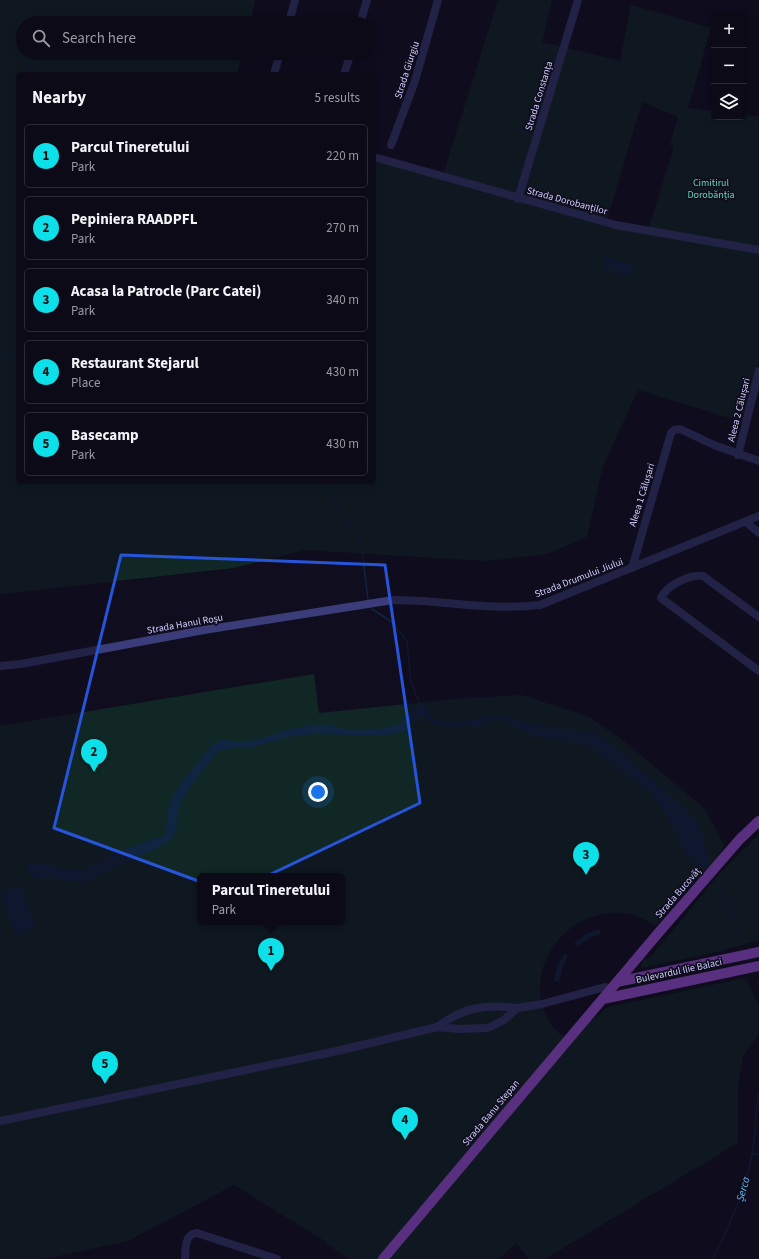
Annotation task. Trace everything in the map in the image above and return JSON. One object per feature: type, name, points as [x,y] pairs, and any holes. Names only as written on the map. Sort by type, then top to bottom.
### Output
[{"type":"main road","name":"Strada Bucovăț","points":[[617,982],[740,839],[759,821]]},
{"type":"main road","name":"Bulevardul Ilie Balaci","points":[[617,982],[759,952]]},
{"type":"main road","name":"Bulevardul Ilie Balaci","points":[[603,999],[759,966]]},
{"type":"main road","name":"Strada Banu Stepan","points":[[383,1259],[617,982]]},
{"type":"street","points":[[291,16],[295,0]]},
{"type":"street","points":[[362,16],[367,0]]},
{"type":"street","name":"Strada Giurgiu","points":[[391,145],[415,81],[438,0]]},
{"type":"street","name":"Strada Constanța","points":[[518,199],[578,0]]},
{"type":"street","points":[[275,72],[278,60]]},
{"type":"street","points":[[345,72],[349,60]]},
{"type":"street","name":"Strada Dorobanților","points":[[376,158],[518,199],[616,225],[759,250]]},
{"type":"street","name":"Aleea 2 Călușari","points":[[738,454],[759,371]]},
{"type":"street","name":"Aleea 1 Călușari","points":[[632,568],[671,432],[675,429],[680,429],[738,454]]},
{"type":"street","points":[[738,454],[759,461]]},
{"type":"street","name":"Strada Drumului Jiului","points":[[373,604],[393,600],[408,600],[486,608],[540,605],[759,516]]},
{"type":"street","points":[[746,522],[759,533]]},
{"type":"street","points":[[759,617],[703,576],[697,575],[664,591],[662,598],[759,671]]},
{"type":"street","name":"Strada Hanul Roșu","points":[[0,666],[21,664],[204,630],[373,604]]},
{"type":"street","points":[[437,1027],[456,1015],[480,1007],[495,1006],[517,1008],[542,1004],[605,987]]},
{"type":"street","points":[[0,1121],[337,1051],[437,1027],[459,1029],[488,1028],[504,1020],[517,1008]]},
{"type":"street","points":[[185,1259],[188,1237],[191,1234],[197,1233],[277,1259]]},
{"type":"highlighted area","points":[[121,555],[385,565],[420,803],[231,893],[54,828]]},
{"type":"green space","name":"Cimitirul Dorobănția","points":[[0,0],[255,0],[252,16],[16,16],[16,60],[240,60],[237,72],[16,72],[16,484],[376,484],[376,158],[442,178],[498,0],[552,0],[542,42],[620,61],[631,5],[711,28],[688,108],[711,111],[711,120],[747,120],[747,115],[759,117],[759,359],[743,422],[638,390],[603,466],[587,537],[547,554],[487,561],[305,550],[234,568],[0,594]],"holes":[[[642,102],[678,117],[670,145],[674,147],[649,228],[607,220]]]},
{"type":"green space","points":[[314,674],[319,713],[455,699],[522,695],[589,717],[625,742],[705,809],[724,845],[718,860],[702,873],[656,925],[630,914],[613,913],[597,915],[582,921],[569,930],[557,941],[549,954],[543,969],[540,986],[541,1000],[543,1009],[553,1027],[568,1040],[608,1007],[746,978],[759,1006],[759,1034],[743,1056],[738,1086],[738,1143],[545,1259],[529,1259],[516,1243],[499,1259],[349,1259],[328,1245],[325,1241],[234,1185],[128,1241],[44,1259],[0,1259],[0,726]]},
{"type":"green space","points":[[759,834],[759,940],[716,952],[641,968],[643,959],[650,958],[722,871]]},
{"type":"water","points":[[606,257],[635,266],[632,277],[602,267]]},
{"type":"water","points":[[420,704],[423,705],[435,720],[462,722],[489,715],[500,715],[534,725],[596,734],[625,756],[697,820],[710,861],[706,866],[700,868],[685,852],[676,831],[662,808],[646,789],[586,743],[542,738],[524,732],[502,720],[495,720],[484,725],[460,727],[436,725],[422,716],[404,731],[383,736],[313,734],[292,736],[253,747],[224,749],[216,753],[185,794],[179,807],[177,825],[172,839],[159,847],[87,881],[72,882],[45,877],[35,878],[27,871],[28,864],[41,863],[71,870],[85,869],[119,852],[165,835],[169,806],[176,790],[211,746],[221,740],[249,742],[290,729],[314,725],[333,726],[351,730],[378,729],[401,724]]},
{"type":"water","points":[[19,886],[36,927],[16,935],[0,894]]},
{"type":"water","points":[[600,929],[601,934],[591,937],[578,946],[574,943],[588,933]]},
{"type":"water","points":[[565,953],[568,956],[563,965],[559,981],[554,981],[558,964]]},
{"type":"waterway","points":[[29,0],[30,16]]},
{"type":"waterway","points":[[28,72],[29,60]]},
{"type":"waterway","points":[[0,139],[16,112]]},
{"type":"waterway","points":[[0,353],[16,356]]},
{"type":"waterway","points":[[323,484],[361,542],[368,600]]},
{"type":"waterway","points":[[372,609],[392,622],[407,641],[411,683],[420,704]]},
{"type":"waterway","name":"Șerca","points":[[719,880],[744,945]]},
{"type":"waterway","name":"Șerca","points":[[757,980],[759,985]]},
{"type":"waterway","name":"Șerca","points":[[713,1259],[736,1208],[749,1169],[759,1091]]},
{"type":"waterway","name":"Șerca","points":[[752,1154],[759,1154]]},
{"type":"place","name":"Pepiniera RAADPFL","points":[[94,772]]},
{"type":"place","name":"Acasa la Patrocle (Parc Catei)","points":[[586,875]]},
{"type":"place","name":"Parcul Tineretului","points":[[271,971]]},
{"type":"place","name":"Basecamp","points":[[105,1084]]},
{"type":"place","name":"Restaurant Stejarul","points":[[405,1140]]}]
